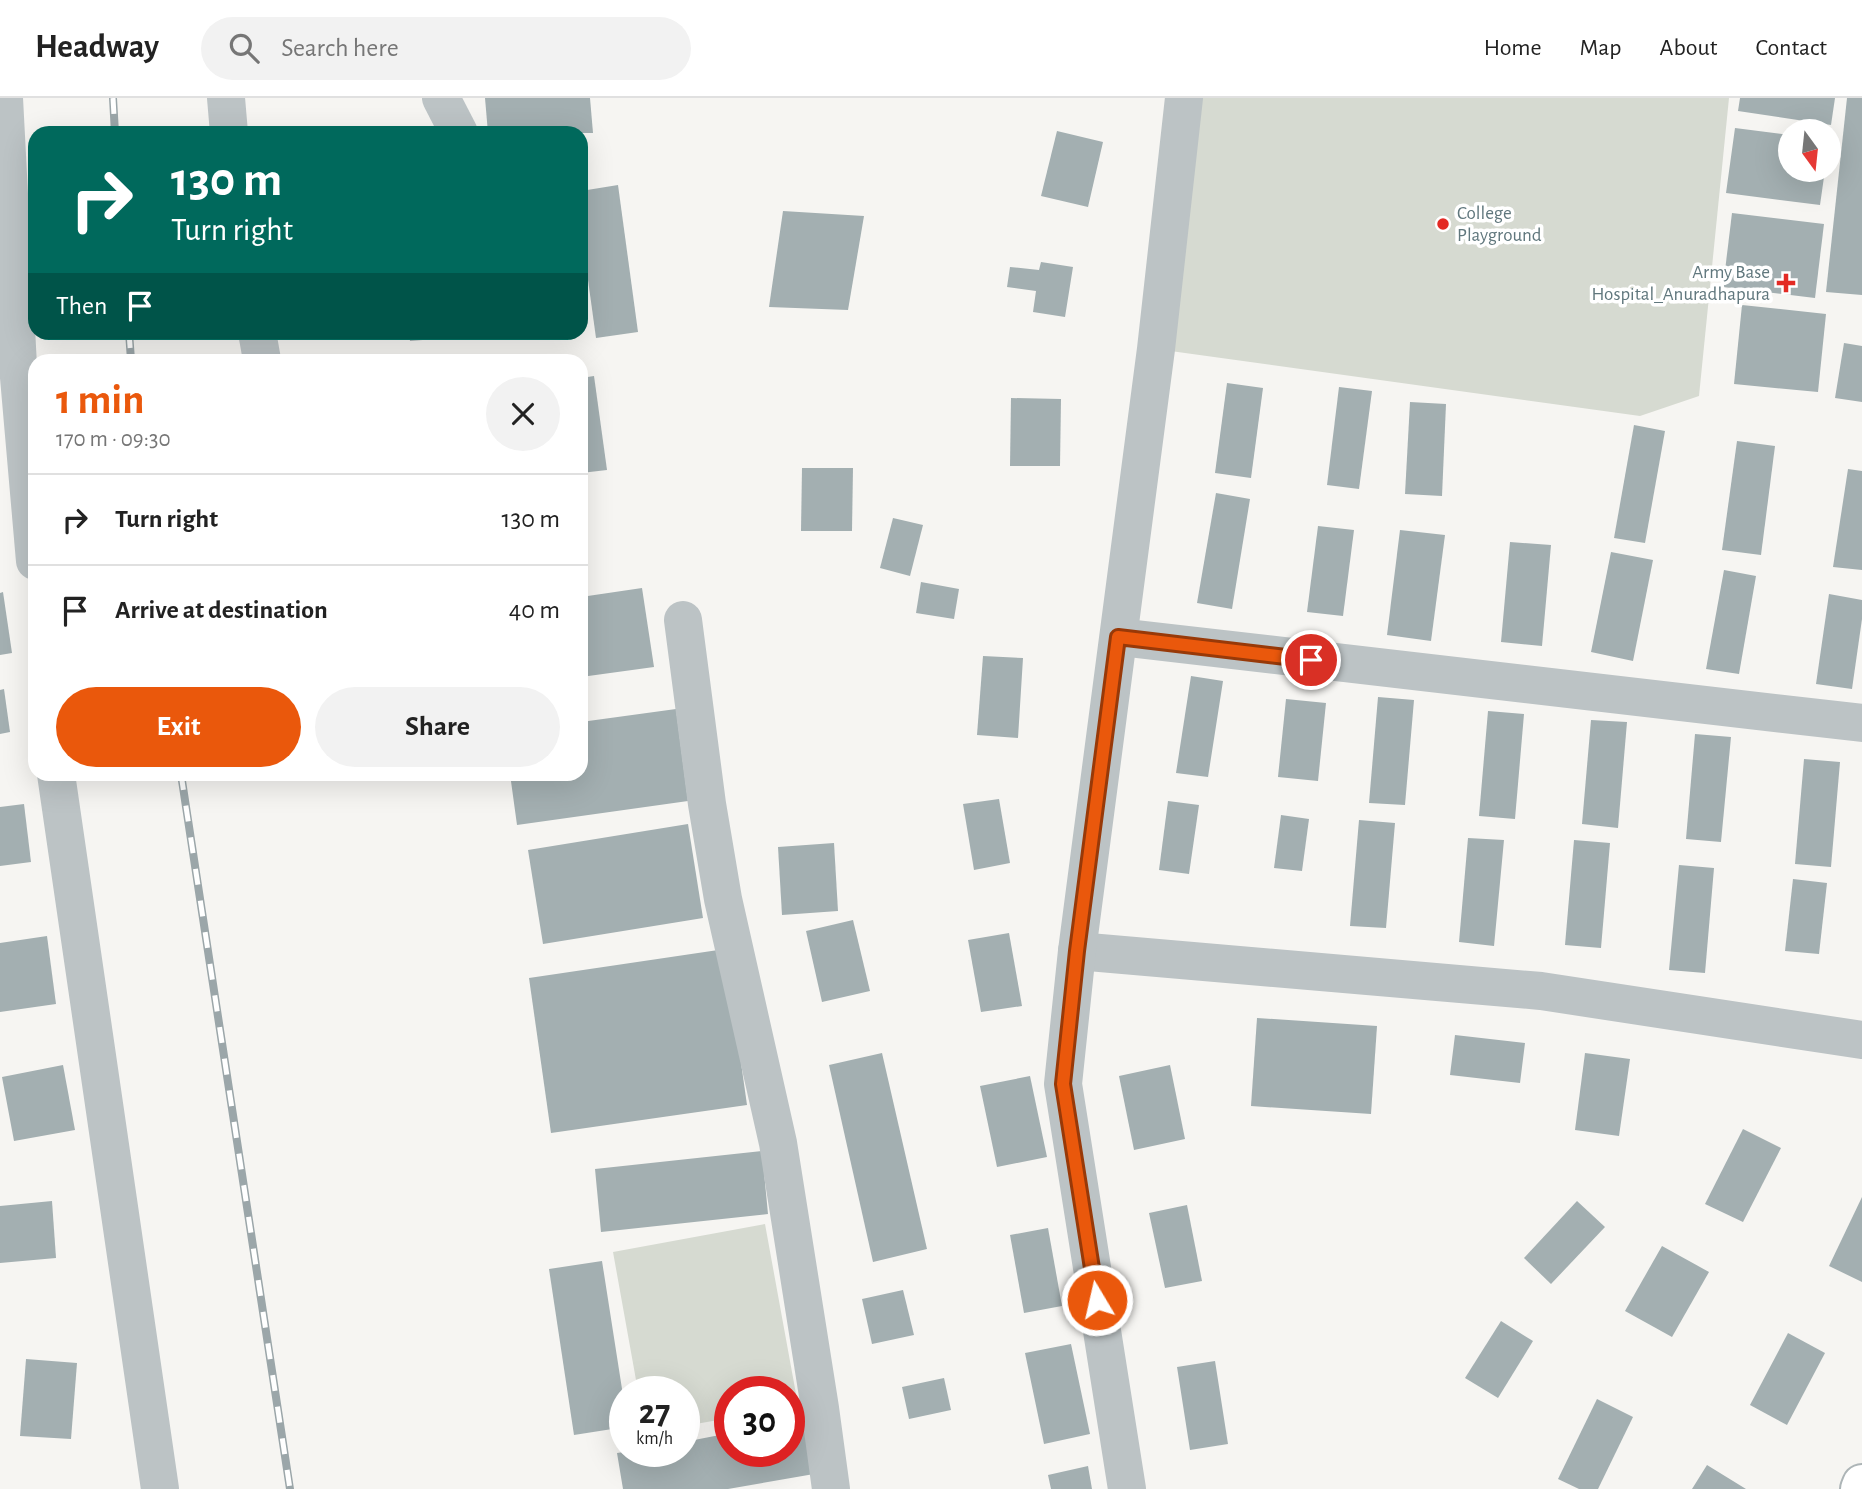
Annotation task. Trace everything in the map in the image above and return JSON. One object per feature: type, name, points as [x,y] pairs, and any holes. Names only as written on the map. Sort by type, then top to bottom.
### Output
[{"type":"main road","points":[[1860,1489],[1862,1484]]},
{"type":"street","points":[[4,98],[18,366],[28,481]]},
{"type":"street","points":[[226,98],[228,126]]},
{"type":"street","points":[[441,98],[455,126]]},
{"type":"street","points":[[1127,1489],[1063,1084],[1077,951],[1156,349],[1184,98]]},
{"type":"street","points":[[683,620],[707,804],[721,885],[778,1143],[831,1489]]},
{"type":"street","points":[[1118,637],[1862,723]]},
{"type":"street","points":[[57,781],[160,1489]]},
{"type":"street","points":[[1077,951],[1541,991],[1862,1040]]},
{"type":"shaded area","name":"College Playground","points":[[1184,98],[1729,98],[1699,396],[1640,416],[1156,349]]},
{"type":"shaded area","points":[[765,1224],[793,1376],[714,1376],[714,1421],[700,1423],[700,1376],[635,1376],[613,1252]]},
{"type":"building","points":[[485,98],[590,98],[593,133],[588,133],[588,126],[487,126]]},
{"type":"building","points":[[1740,98],[1835,98],[1832,119],[1791,119],[1738,111]]},
{"type":"building","points":[[1847,98],[1862,98],[1862,295],[1826,292],[1838,182],[1841,182]]},
{"type":"building","points":[[1735,128],[1778,133],[1778,182],[1823,182],[1820,205],[1726,193]]},
{"type":"building","points":[[1057,131],[1103,142],[1088,207],[1041,196]]},
{"type":"building","points":[[618,185],[638,332],[596,338],[588,280],[588,190]]},
{"type":"building","points":[[783,211],[864,216],[848,310],[769,307]]},
{"type":"building","points":[[1732,213],[1824,224],[1815,298],[1723,287]]},
{"type":"building","points":[[1041,262],[1073,267],[1065,317],[1033,312],[1036,291],[1007,287],[1010,267],[1039,270]]},
{"type":"building","points":[[1742,305],[1826,314],[1818,392],[1734,384]]},
{"type":"building","points":[[1844,343],[1862,346],[1862,402],[1835,398]]},
{"type":"building","points":[[594,376],[607,470],[588,472],[588,377]]},
{"type":"building","points":[[1227,383],[1263,388],[1251,478],[1215,473]]},
{"type":"building","points":[[1339,387],[1372,391],[1359,489],[1327,485]]},
{"type":"building","points":[[1011,398],[1061,399],[1060,466],[1010,466]]},
{"type":"building","points":[[1410,402],[1446,404],[1442,496],[1405,494]]},
{"type":"building","points":[[1634,425],[1665,431],[1645,543],[1614,538]]},
{"type":"building","points":[[1737,441],[1775,446],[1761,555],[1722,550]]},
{"type":"building","points":[[802,468],[853,468],[852,531],[801,531]]},
{"type":"building","points":[[1848,469],[1862,471],[1862,570],[1833,567]]},
{"type":"building","points":[[1216,493],[1250,499],[1232,609],[1197,603]]},
{"type":"building","points":[[893,518],[923,525],[910,576],[880,568]]},
{"type":"building","points":[[1318,526],[1354,530],[1343,616],[1307,612]]},
{"type":"building","points":[[1400,530],[1445,535],[1431,641],[1387,635]]},
{"type":"building","points":[[1510,542],[1551,545],[1542,646],[1501,642]]},
{"type":"building","points":[[1611,552],[1653,560],[1633,661],[1591,652]]},
{"type":"building","points":[[1724,570],[1756,576],[1739,674],[1706,669]]},
{"type":"building","points":[[921,582],[959,589],[954,619],[916,613]]},
{"type":"building","points":[[642,588],[654,667],[588,676],[588,596]]},
{"type":"building","points":[[3,592],[12,653],[0,655],[0,593]]},
{"type":"building","points":[[1829,594],[1862,600],[1862,619],[1852,689],[1816,684]]},
{"type":"building","points":[[983,656],[1023,658],[1018,738],[977,735]]},
{"type":"building","points":[[1191,676],[1223,681],[1208,777],[1176,773]]},
{"type":"building","points":[[4,689],[10,732],[0,734],[0,690]]},
{"type":"building","points":[[1378,697],[1414,700],[1405,805],[1369,803]]},
{"type":"building","points":[[1286,699],[1326,703],[1318,781],[1278,777]]},
{"type":"building","points":[[676,709],[688,801],[517,825],[511,781],[588,781],[588,721]]},
{"type":"building","points":[[1488,711],[1524,714],[1515,819],[1479,816]]},
{"type":"building","points":[[1591,720],[1627,722],[1618,828],[1582,824]]},
{"type":"building","points":[[1695,734],[1731,737],[1721,842],[1686,839]]},
{"type":"building","points":[[1804,759],[1840,762],[1831,867],[1795,864]]},
{"type":"building","points":[[999,799],[1010,863],[974,870],[963,804]]},
{"type":"building","points":[[1168,801],[1199,805],[1189,874],[1159,870]]},
{"type":"building","points":[[24,804],[31,862],[0,866],[0,807]]},
{"type":"building","points":[[1281,815],[1309,819],[1302,871],[1274,868]]},
{"type":"building","points":[[1359,820],[1395,823],[1386,928],[1350,926]]},
{"type":"building","points":[[688,824],[703,918],[543,944],[528,850]]},
{"type":"building","points":[[1468,838],[1504,840],[1494,946],[1459,942]]},
{"type":"building","points":[[1574,840],[1610,843],[1601,948],[1565,945]]},
{"type":"building","points":[[834,843],[838,911],[782,915],[778,847]]},
{"type":"building","points":[[1679,865],[1714,868],[1705,973],[1669,970]]},
{"type":"building","points":[[1793,879],[1827,883],[1819,954],[1785,951]]},
{"type":"building","points":[[853,920],[870,991],[822,1002],[806,931]]},
{"type":"building","points":[[1009,933],[1022,1006],[981,1012],[968,940]]},
{"type":"building","points":[[47,936],[56,1004],[0,1012],[0,943]]},
{"type":"building","points":[[725,949],[747,1105],[551,1133],[529,978]]},
{"type":"building","points":[[1257,1018],[1377,1026],[1371,1114],[1251,1106]]},
{"type":"building","points":[[1455,1035],[1525,1043],[1520,1083],[1450,1075]]},
{"type":"building","points":[[882,1053],[927,1249],[873,1262],[829,1065]]},
{"type":"building","points":[[1585,1053],[1630,1059],[1619,1136],[1575,1130]]},
{"type":"building","points":[[63,1065],[75,1130],[14,1141],[2,1077]]},
{"type":"building","points":[[1170,1065],[1185,1139],[1134,1150],[1119,1076]]},
{"type":"building","points":[[1030,1076],[1047,1157],[997,1167],[980,1086]]},
{"type":"building","points":[[1743,1129],[1781,1148],[1743,1222],[1705,1204]]},
{"type":"building","points":[[762,1151],[768,1214],[601,1232],[595,1169]]},
{"type":"building","points":[[1862,1197],[1862,1282],[1829,1266]]},
{"type":"building","points":[[52,1201],[56,1258],[0,1263],[0,1206]]},
{"type":"building","points":[[1577,1201],[1605,1227],[1551,1284],[1524,1258]]},
{"type":"building","points":[[1187,1205],[1202,1281],[1165,1288],[1149,1213]]},
{"type":"building","points":[[1048,1228],[1062,1306],[1024,1313],[1010,1235]]},
{"type":"building","points":[[1662,1246],[1709,1272],[1672,1337],[1625,1311]]},
{"type":"building","points":[[602,1261],[620,1376],[609,1376],[609,1430],[574,1435],[549,1269]]},
{"type":"building","points":[[903,1290],[914,1335],[872,1344],[862,1299]]},
{"type":"building","points":[[1501,1321],[1533,1341],[1498,1398],[1465,1378]]},
{"type":"building","points":[[1788,1333],[1825,1353],[1787,1425],[1750,1405]]},
{"type":"building","points":[[1071,1344],[1090,1434],[1044,1444],[1025,1353]]},
{"type":"building","points":[[26,1359],[77,1363],[71,1439],[20,1436]]},
{"type":"building","points":[[1215,1361],[1228,1444],[1190,1450],[1177,1367]]},
{"type":"building","points":[[944,1378],[951,1410],[909,1419],[902,1387]]},
{"type":"building","points":[[1597,1399],[1633,1417],[1598,1489],[1579,1489],[1558,1479]]},
{"type":"building","points":[[805,1420],[814,1474],[728,1489],[623,1489],[619,1467],[700,1467],[700,1439],[714,1436],[714,1467],[805,1467]]},
{"type":"building","points":[[1707,1465],[1746,1489],[1692,1489]]},
{"type":"building","points":[[1088,1466],[1092,1489],[1051,1489],[1048,1475]]},
{"type":"railway","points":[[113,98],[115,126]]},
{"type":"railway","points":[[130,340],[131,354]]},
{"type":"railway","points":[[182,781],[290,1489]]},
{"type":"place","name":"College Playground","points":[[1443,224]]},
{"type":"place","name":"Army Base Hospital_Anuradhapura","points":[[1786,283]]},
{"type":"route","points":[[1097,1300],[1063,1084],[1077,951],[1118,637],[1311,660]]}]
